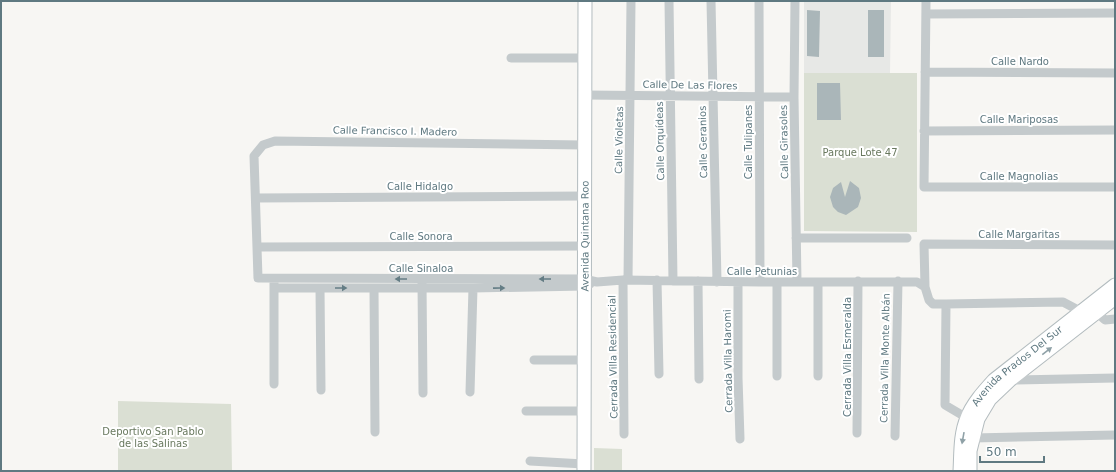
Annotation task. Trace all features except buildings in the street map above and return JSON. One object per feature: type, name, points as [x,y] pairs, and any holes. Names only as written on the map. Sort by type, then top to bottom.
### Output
[{"type":"main road","name":"Avenida Quintana Roo","points":[[584,467],[584,360],[588,282],[584,246],[585,1]]},
{"type":"main road","name":"Avenida Prados Del Sur","points":[[960,471],[961,451],[967,418],[983,392],[994,380],[1115,285]]},
{"type":"main road","name":"Avenida Prados Del Sur","points":[[970,471],[970,451],[978,419],[990,399],[1010,380],[1115,298]]},
{"type":"street","name":"Calle Violetas","points":[[625,280],[631,1]]},
{"type":"street","name":"Calle Orquídeas","points":[[669,1],[673,281]]},
{"type":"street","name":"Calle Geranios","points":[[711,1],[717,282]]},
{"type":"street","name":"Calle Tulipanes","points":[[759,1],[760,282]]},
{"type":"street","name":"Calle Girasoles","points":[[795,1],[794,97],[796,282]]},
{"type":"street","points":[[924,131],[926,1]]},
{"type":"street","points":[[926,14],[1115,13]]},
{"type":"street","points":[[511,58],[584,58]]},
{"type":"street","name":"Calle Nardo","points":[[925,72],[1115,72]]},
{"type":"street","name":"Calle De Las Flores","points":[[584,95],[794,97]]},
{"type":"street","name":"Calle Mariposas","points":[[924,131],[1115,130]]},
{"type":"street","name":"Calle Magnolias","points":[[924,131],[924,187],[1115,187]]},
{"type":"street","name":"Calle Francisco I. Madero","points":[[258,278],[257,198],[254,156],[263,145],[275,141],[584,145]]},
{"type":"street","name":"Calle Hidalgo","points":[[257,198],[584,196]]},
{"type":"street","points":[[796,238],[907,238]]},
{"type":"street","name":"Calle Margaritas","points":[[926,288],[924,244],[1115,245]]},
{"type":"street","name":"Calle Sonora","points":[[257,247],[584,246]]},
{"type":"street","name":"Calle Sinaloa","points":[[258,278],[274,283],[320,288],[473,288],[588,282]]},
{"type":"street","points":[[422,279],[422,393]]},
{"type":"street","name":"Calle Sinaloa","points":[[274,283],[422,279],[588,282]]},
{"type":"street","name":"Calle Petunias","points":[[588,282],[625,280],[717,282],[898,281],[917,282],[926,288]]},
{"type":"street","name":"Cerrada Villa Residencial","points":[[624,434],[625,280]]},
{"type":"street","points":[[657,280],[658,374]]},
{"type":"street","points":[[698,281],[698,379]]},
{"type":"street","name":"Cerrada Villa Monte Albán","points":[[895,436],[898,281]]},
{"type":"street","name":"Cerrada Villa Haromi","points":[[738,282],[738,378],[740,439]]},
{"type":"street","points":[[777,376],[778,282]]},
{"type":"street","points":[[818,282],[818,376]]},
{"type":"street","name":"Cerrada Villa Esmeralda","points":[[857,433],[858,282]]},
{"type":"street","points":[[274,283],[274,384]]},
{"type":"street","points":[[320,288],[321,390]]},
{"type":"street","points":[[374,288],[375,432]]},
{"type":"street","points":[[470,392],[473,288]]},
{"type":"street","points":[[926,288],[929,300],[933,304],[1064,302],[1080,312]]},
{"type":"street","points":[[946,304],[945,405],[967,418]]},
{"type":"street","points":[[1096,312],[1105,320],[1115,320]]},
{"type":"street","points":[[534,360],[584,360]]},
{"type":"street","points":[[994,380],[1115,378]]},
{"type":"street","points":[[526,411],[584,411]]},
{"type":"street","points":[[973,438],[1115,435]]},
{"type":"street","points":[[530,461],[584,467]]},
{"type":"shaded area","points":[[804,1],[891,1],[890,73],[804,73]]},
{"type":"green space","name":"Parque Lote 47","points":[[804,73],[917,73],[917,232],[804,231]]},
{"type":"green space","name":"Deportivo San Pablo de las Salinas","points":[[118,401],[231,404],[232,471],[118,471]]},
{"type":"green space","points":[[594,448],[622,449],[622,471],[594,471]]}]
